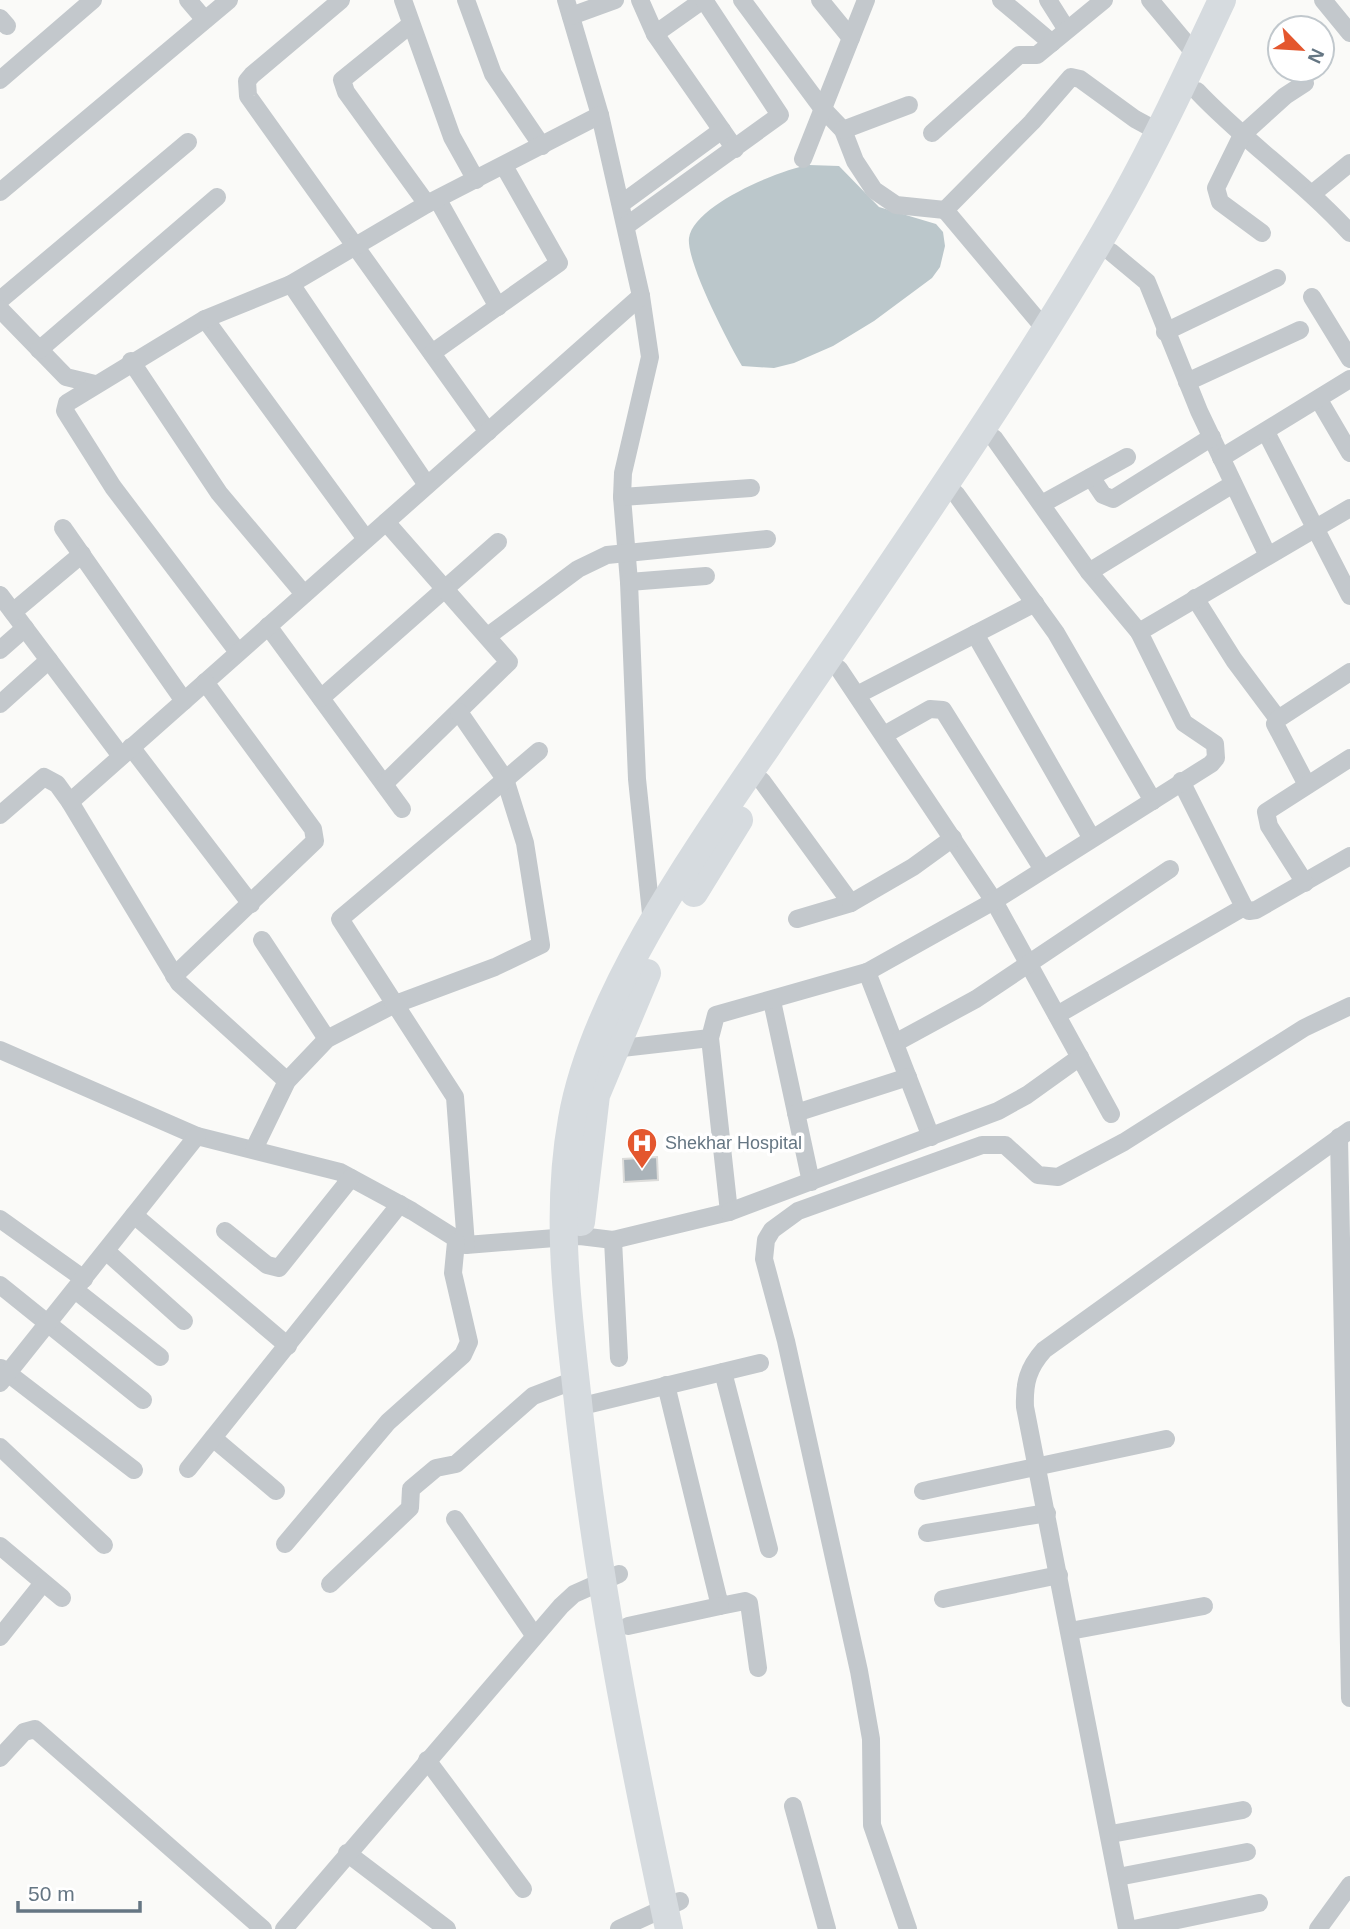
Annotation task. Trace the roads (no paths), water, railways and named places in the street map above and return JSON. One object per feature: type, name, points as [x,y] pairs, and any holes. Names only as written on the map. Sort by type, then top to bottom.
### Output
[{"type":"main road","points":[[687,1929],[672,1913],[611,1577],[603,1487],[583,1397],[567,1157],[572,1115],[594,1043],[611,1004],[699,846],[948,480],[1045,329],[1122,202],[1159,132],[1222,0]]},
{"type":"main road","points":[[572,1236],[596,1095],[613,1049],[659,949],[762,781],[1059,341],[1158,173],[1238,0]]},
{"type":"main road","points":[[611,1577],[628,1626],[653,1807]]},
{"type":"street","points":[[0,80],[93,0]]},
{"type":"street","points":[[188,0],[205,20]]},
{"type":"street","points":[[0,192],[229,0]]},
{"type":"street","points":[[341,0],[252,75],[246,90],[488,432]]},
{"type":"street","points":[[403,0],[452,137],[476,180]]},
{"type":"street","points":[[466,0],[493,74],[542,146]]},
{"type":"street","points":[[615,0],[568,8],[600,115],[621,204],[641,296],[650,357],[623,473],[622,497],[629,582],[637,779],[653,928]]},
{"type":"street","points":[[640,0],[655,34],[734,149]]},
{"type":"street","points":[[626,226],[780,115],[704,0],[655,34]]},
{"type":"street","points":[[742,0],[822,108],[844,130],[864,177],[886,201],[896,205],[945,210],[1045,329]]},
{"type":"street","points":[[820,0],[851,38]]},
{"type":"street","points":[[803,159],[866,0]]},
{"type":"street","points":[[1001,0],[1052,43]]},
{"type":"street","points":[[1048,0],[1067,30]]},
{"type":"street","points":[[932,133],[1018,55],[1037,55],[1104,0]]},
{"type":"street","points":[[1150,0],[1196,55]]},
{"type":"street","points":[[1323,0],[1350,33]]},
{"type":"street","points":[[410,25],[342,80],[354,102],[433,202],[498,307]]},
{"type":"street","points":[[945,210],[1032,122],[1071,77],[1080,79],[1127,114],[1159,132]]},
{"type":"street","points":[[1262,233],[1220,202],[1216,193],[1242,135],[1285,96],[1304,84]]},
{"type":"street","points":[[1197,91],[1242,135],[1312,194],[1350,233]]},
{"type":"street","points":[[844,130],[909,105]]},
{"type":"street","points":[[238,652],[113,487],[65,411],[67,403],[131,361],[205,319],[291,284],[433,202],[600,115]]},
{"type":"street","points":[[621,204],[722,130]]},
{"type":"street","points":[[0,300],[188,142]]},
{"type":"street","points":[[1312,194],[1350,163]]},
{"type":"street","points":[[432,353],[559,263],[504,166]]},
{"type":"street","points":[[39,350],[217,197]]},
{"type":"street","points":[[1111,252],[1147,282],[1187,382],[1267,554]]},
{"type":"street","points":[[1166,332],[1277,278]]},
{"type":"street","points":[[291,284],[427,485]]},
{"type":"street","points":[[70,802],[641,296]]},
{"type":"street","points":[[1312,297],[1350,359]]},
{"type":"street","points":[[0,309],[66,377],[95,384]]},
{"type":"street","points":[[205,319],[366,539]]},
{"type":"street","points":[[1187,382],[1300,330]]},
{"type":"street","points":[[131,361],[219,493],[304,594]]},
{"type":"street","points":[[1221,458],[1350,379]]},
{"type":"street","points":[[1319,400],[1350,453]]},
{"type":"street","points":[[1266,432],[1350,596]]},
{"type":"street","points":[[1091,477],[1103,495],[1113,499],[1212,437]]},
{"type":"street","points":[[729,1212],[710,1038],[716,1015],[867,972],[993,901],[1091,837],[1153,801],[1211,764],[1218,751],[1210,739],[1184,723],[1139,632],[1089,572],[993,438]]},
{"type":"street","points":[[1042,504],[1127,457]]},
{"type":"street","points":[[1089,572],[1233,484]]},
{"type":"street","points":[[622,497],[751,488]]},
{"type":"street","points":[[956,494],[1056,633],[1153,801]]},
{"type":"street","points":[[1139,632],[1267,554],[1315,531],[1350,508]]},
{"type":"street","points":[[384,784],[509,662],[386,522]]},
{"type":"street","points":[[63,528],[184,701]]},
{"type":"street","points":[[488,636],[592,560],[627,551],[767,540]]},
{"type":"street","points":[[321,698],[498,542]]},
{"type":"street","points":[[13,612],[82,554]]},
{"type":"street","points":[[629,582],[706,576]]},
{"type":"street","points":[[0,595],[49,660],[251,904]]},
{"type":"street","points":[[1195,598],[1234,660],[1279,719]]},
{"type":"street","points":[[857,695],[1035,603]]},
{"type":"street","points":[[268,626],[402,809]]},
{"type":"street","points":[[0,650],[25,628]]},
{"type":"street","points":[[975,634],[1091,837]]},
{"type":"street","points":[[0,704],[49,660]]},
{"type":"street","points":[[839,669],[993,901],[1111,1114]]},
{"type":"street","points":[[1307,785],[1276,732],[1275,724],[1350,672]]},
{"type":"street","points":[[174,976],[312,847],[315,835],[205,682]]},
{"type":"street","points":[[884,735],[930,709],[943,710],[1042,868]]},
{"type":"street","points":[[254,1149],[287,1081],[327,1039],[393,1005],[495,967],[541,945],[525,843],[505,779],[459,712]]},
{"type":"street","points":[[285,1544],[388,1422],[463,1355],[469,1342],[453,1273],[461,1243],[455,1097],[341,922],[341,915],[540,751]]},
{"type":"street","points":[[1305,883],[1266,818],[1271,807],[1350,758]]},
{"type":"street","points":[[3,806],[44,777],[57,784],[174,976],[287,1081]]},
{"type":"street","points":[[762,781],[852,903]]},
{"type":"street","points":[[1181,781],[1244,907]]},
{"type":"street","points":[[797,919],[852,903],[913,867],[953,838]]},
{"type":"street","points":[[1056,1015],[1244,907],[1256,910],[1350,856]]},
{"type":"street","points":[[895,1043],[958,1011],[1170,869]]},
{"type":"street","points":[[262,940],[327,1039]]},
{"type":"street","points":[[867,972],[931,1137]]},
{"type":"street","points":[[772,1001],[811,1182]]},
{"type":"street","points":[[908,1929],[872,1825],[869,1725],[789,1355],[764,1259],[766,1240],[780,1222],[798,1210],[982,1144],[1005,1145],[1038,1175],[1058,1177],[1124,1142],[1304,1028],[1350,1006]]},
{"type":"street","points":[[613,1049],[710,1038]]},
{"type":"street","points":[[0,1050],[197,1136],[324,1167],[351,1178],[400,1204],[461,1243],[572,1236],[613,1240],[729,1212],[1008,1106],[1080,1057]]},
{"type":"street","points":[[796,1113],[908,1077]]},
{"type":"street","points":[[1127,1929],[1111,1834],[1024,1407],[1024,1385],[1034,1361],[1044,1350],[1344,1133]]},
{"type":"street","points":[[1344,1133],[1350,1698]]},
{"type":"street","points":[[135,1470],[3,1375],[49,1322],[197,1136]]},
{"type":"street","points":[[225,1231],[267,1265],[279,1268],[351,1178]]},
{"type":"street","points":[[188,1469],[400,1204]]},
{"type":"street","points":[[134,1216],[288,1346]]},
{"type":"street","points":[[0,1219],[79,1284],[160,1357]]},
{"type":"street","points":[[613,1240],[619,1358]]},
{"type":"street","points":[[106,1251],[184,1321]]},
{"type":"street","points":[[0,1285],[143,1400]]},
{"type":"street","points":[[330,1584],[410,1508],[411,1489],[436,1468],[456,1464],[533,1396],[583,1397],[666,1385],[760,1363]]},
{"type":"street","points":[[723,1372],[769,1549]]},
{"type":"street","points":[[666,1385],[720,1606]]},
{"type":"street","points":[[213,1438],[276,1491]]},
{"type":"street","points":[[923,1491],[1166,1439]]},
{"type":"street","points":[[0,1447],[104,1545]]},
{"type":"street","points":[[927,1533],[1047,1513]]},
{"type":"street","points":[[455,1519],[534,1635]]},
{"type":"street","points":[[0,1546],[62,1598]]},
{"type":"street","points":[[943,1599],[1059,1576]]},
{"type":"street","points":[[284,1929],[534,1635],[574,1594],[611,1577]]},
{"type":"street","points":[[0,1637],[43,1583]]},
{"type":"street","points":[[628,1626],[745,1601],[749,1603],[758,1668]]},
{"type":"street","points":[[1070,1631],[1204,1606]]},
{"type":"street","points":[[0,1759],[24,1732],[36,1729],[263,1929]]},
{"type":"street","points":[[427,1760],[523,1889]]},
{"type":"street","points":[[793,1806],[827,1929]]},
{"type":"street","points":[[1111,1834],[1243,1810]]},
{"type":"street","points":[[1118,1877],[1247,1852]]},
{"type":"street","points":[[347,1853],[447,1929]]},
{"type":"street","points":[[1318,1929],[1350,1885]]},
{"type":"street","points":[[1134,1929],[1259,1903]]},
{"type":"street","points":[[619,1929],[672,1913]]},
{"type":"place","name":"Shekhar Hospital","points":[[642,1170]]}]
